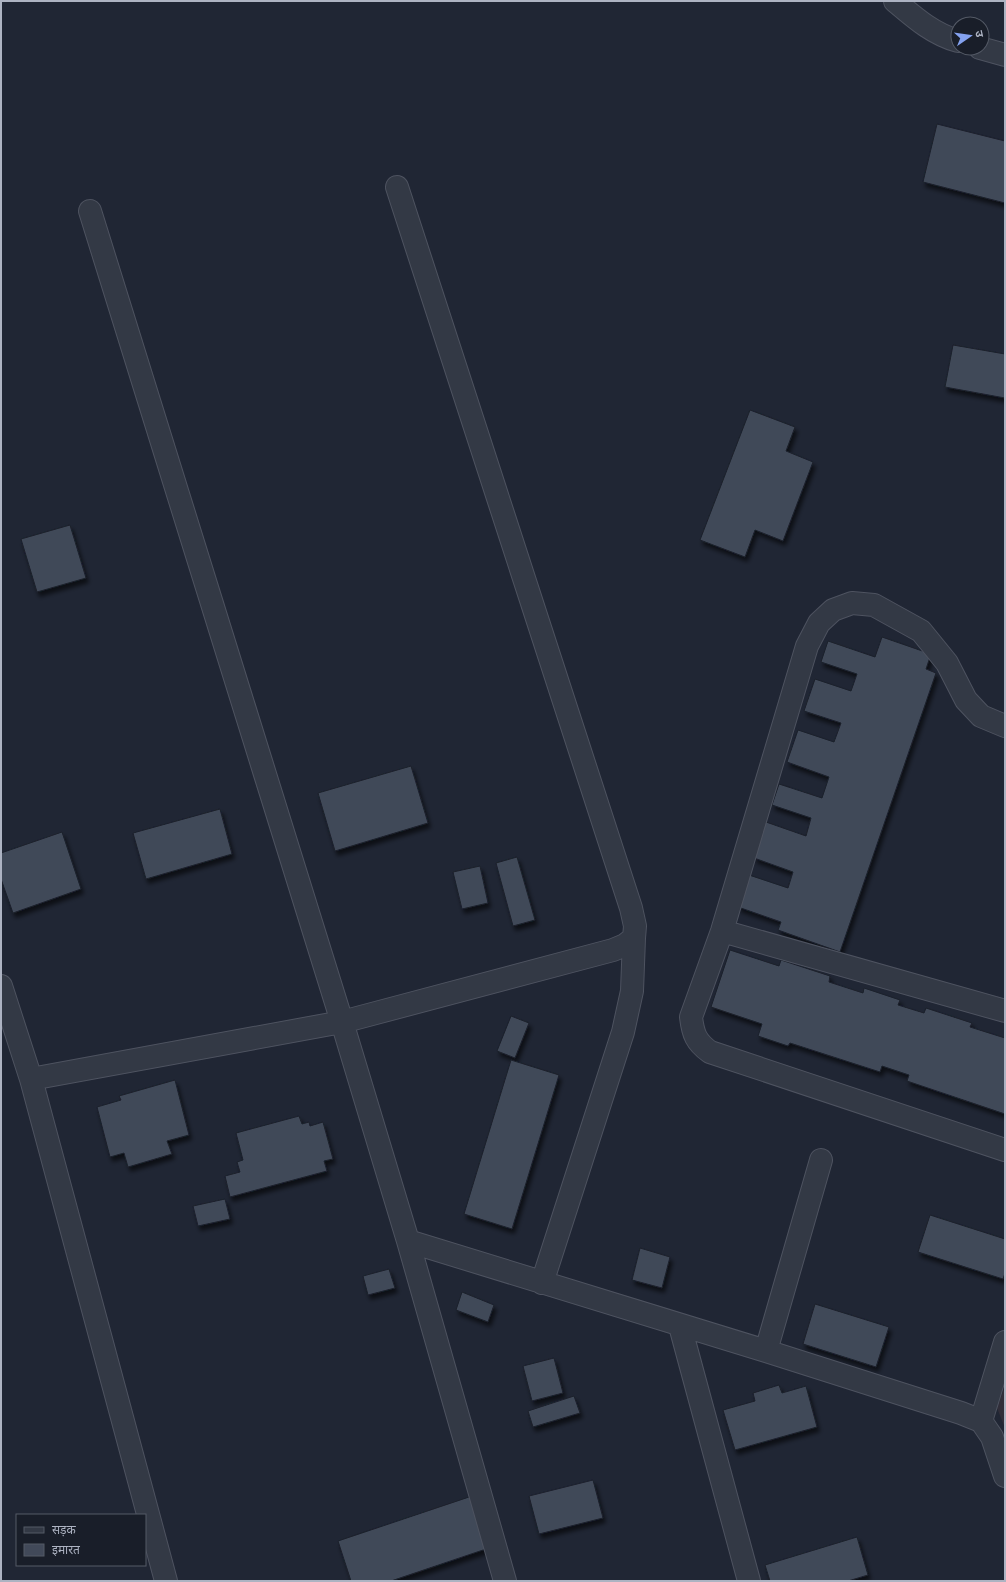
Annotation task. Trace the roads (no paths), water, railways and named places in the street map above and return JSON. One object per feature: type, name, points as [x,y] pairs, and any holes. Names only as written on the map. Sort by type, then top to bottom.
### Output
[{"type":"street","points":[[895,1],[920,23],[945,38],[950,39]]},
{"type":"street","points":[[990,51],[1005,55]]},
{"type":"street","points":[[397,188],[631,908],[635,926],[632,991],[623,1032],[542,1283]]},
{"type":"street","points":[[90,211],[342,1022],[408,1242],[504,1581]]},
{"type":"street","points":[[1005,726],[981,716],[966,700],[947,663],[921,631],[874,605],[852,603],[833,610],[818,623],[807,646],[722,931],[691,1017],[693,1031],[700,1046],[710,1052],[1005,1150]]},
{"type":"street","points":[[722,931],[1005,1011]]},
{"type":"street","points":[[31,1079],[342,1022],[613,950],[625,945],[634,938]]},
{"type":"street","points":[[1,986],[31,1079],[166,1581]]},
{"type":"street","points":[[766,1351],[821,1160]]},
{"type":"street","points":[[408,1242],[766,1351],[981,1421],[992,1437],[1005,1476]]},
{"type":"street","points":[[680,1326],[749,1581]]},
{"type":"street","points":[[981,1421],[1005,1342]]}]
